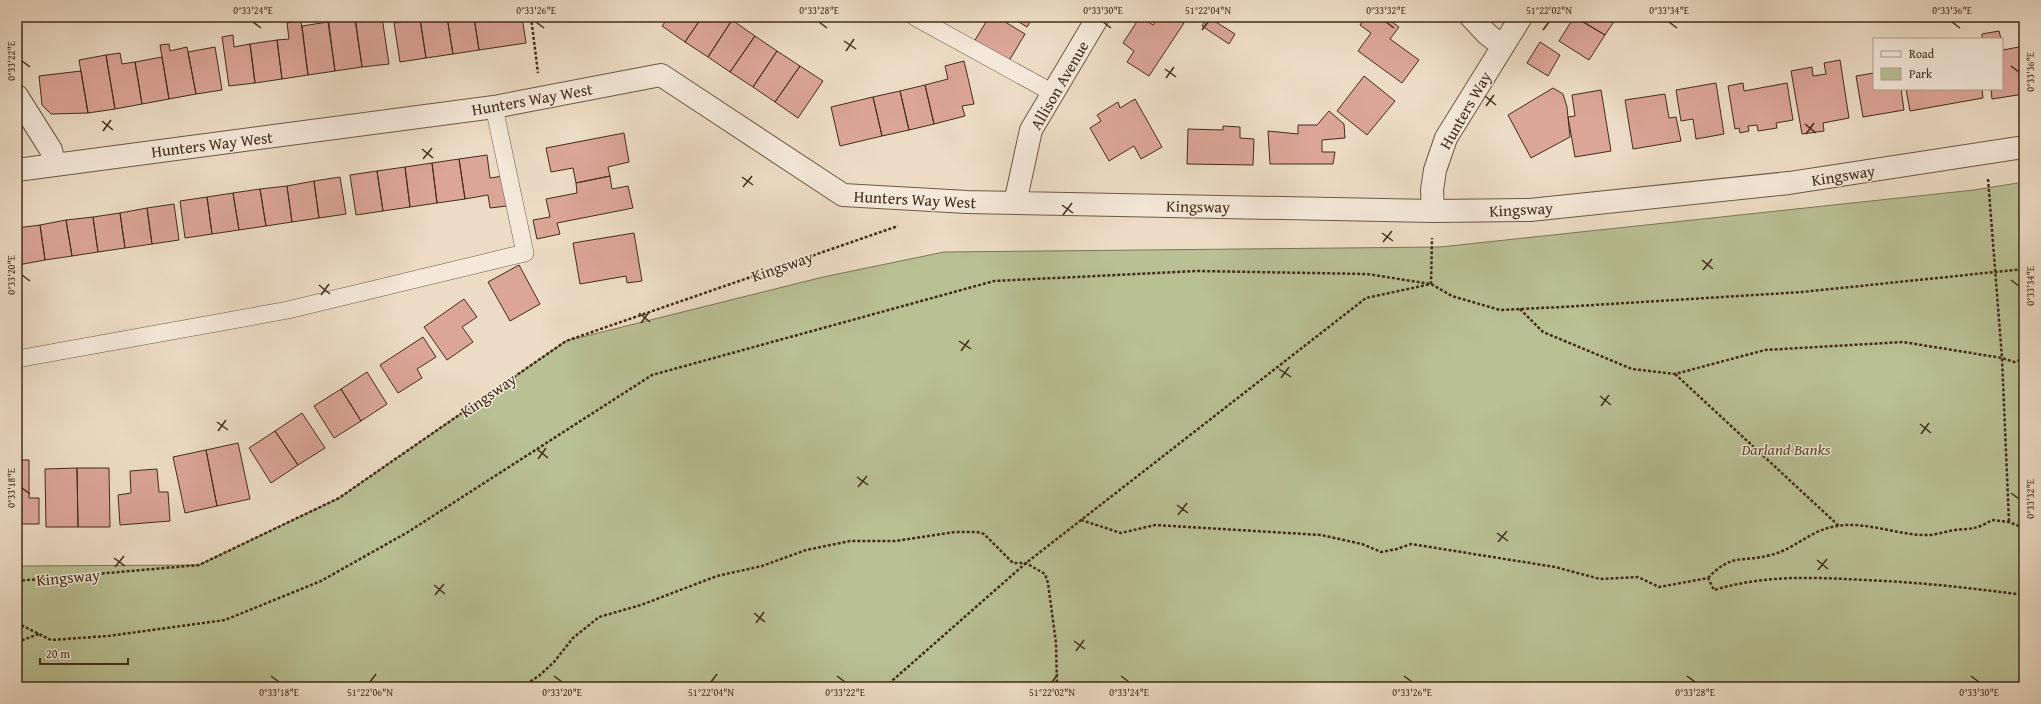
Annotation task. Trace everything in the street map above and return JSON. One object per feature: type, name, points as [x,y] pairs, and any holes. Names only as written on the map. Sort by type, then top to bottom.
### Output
[{"type":"street","name":"Allison Avenue","points":[[1015,203],[1031,130],[1098,17]]},
{"type":"street","points":[[1471,17],[1502,46]]},
{"type":"street","name":"Hunters Way","points":[[1433,211],[1432,190],[1435,170],[1446,138],[1521,17]]},
{"type":"street","name":"Hunters Way West","points":[[17,170],[494,107],[661,75],[844,195],[1015,203]]},
{"type":"street","points":[[17,96],[51,150],[54,164]]},
{"type":"street","name":"Kingsway","points":[[1015,203],[1433,211],[1530,210],[1782,184],[2024,147]]},
{"type":"lane","points":[[915,17],[1053,93]]},
{"type":"lane","points":[[17,359],[288,310],[525,253],[494,107]]},
{"type":"path","points":[[531,17],[542,97]]},
{"type":"path","points":[[1986,152],[2002,358],[2009,522]]},
{"type":"path","points":[[1432,284],[1433,211]]},
{"type":"path","name":"Kingsway","points":[[17,581],[198,565],[339,498],[566,341],[899,225]]},
{"type":"path","points":[[17,623],[51,640],[108,636],[225,620],[321,581],[402,536],[652,375],[994,280],[1197,271],[1367,274],[1432,284],[1452,296],[1500,310],[1802,292],[2024,269]]},
{"type":"path","points":[[886,687],[1026,563],[1366,298],[1432,284]]},
{"type":"path","points":[[1520,309],[1543,332],[1561,340],[1632,369],[1675,374],[1765,350],[1903,342],[2002,358],[2014,362],[2024,359]]},
{"type":"path","points":[[1675,374],[1838,526]]},
{"type":"path","points":[[1081,520],[1121,533],[1155,525],[1321,535],[1362,544],[1381,552],[1397,549],[1411,544],[1555,567],[1600,579],[1638,577],[1659,587],[1708,578],[1719,566],[1732,560],[1760,558],[1784,552],[1816,531],[1838,526],[1866,526],[1929,535],[1954,530],[1977,529],[1992,520],[2009,522],[2024,528]]},
{"type":"path","points":[[522,687],[540,675],[554,662],[573,638],[599,616],[642,605],[717,576],[762,566],[806,550],[850,541],[895,541],[955,532],[977,532],[984,534],[1013,563],[1026,563],[1045,574],[1056,643],[1057,687]]},
{"type":"path","points":[[1708,578],[1714,590],[1733,584],[1800,577],[1917,582],[2024,595]]},
{"type":"path","points":[[17,642],[39,634]]},
{"type":"green space","name":"Darland Banks","points":[[2024,182],[2024,687],[17,687],[17,566],[199,565],[339,498],[566,341],[823,277],[944,252],[1440,247],[1974,190]]},
{"type":"building","points":[[328,17],[355,17],[362,67],[335,71]]},
{"type":"building","points":[[382,17],[389,64],[362,67],[355,19]]},
{"type":"building","points":[[429,17],[447,17],[453,54],[426,58],[420,19]]},
{"type":"building","points":[[447,17],[474,17],[479,50],[453,54]]},
{"type":"building","points":[[474,17],[522,17],[526,43],[479,50]]},
{"type":"building","points":[[639,17],[653,17],[652,21]]},
{"type":"building","points":[[669,17],[702,17],[685,42],[662,26]]},
{"type":"building","points":[[702,17],[728,17],[732,20],[708,57],[685,42]]},
{"type":"building","points":[[989,17],[997,17],[1025,34],[1006,66],[972,45]]},
{"type":"building","points":[[1011,17],[1033,17],[1027,27]]},
{"type":"building","points":[[1140,17],[1153,25],[1158,17],[1176,17],[1184,23],[1149,76],[1127,62],[1134,51],[1123,43]]},
{"type":"building","points":[[1208,17],[1235,34],[1229,44],[1202,26]]},
{"type":"building","points":[[1366,17],[1385,17],[1399,27],[1390,39],[1419,60],[1402,83],[1358,51],[1371,33],[1360,25]]},
{"type":"building","points":[[1574,17],[1605,35],[1589,60],[1559,41]]},
{"type":"building","points":[[1576,17],[1617,17],[1605,35]]},
{"type":"building","points":[[420,19],[426,58],[400,62],[394,23]]},
{"type":"building","points":[[732,20],[755,36],[730,72],[708,57]]},
{"type":"building","points":[[301,21],[308,75],[282,79],[277,40],[289,39],[287,23]]},
{"type":"building","points":[[328,22],[335,71],[308,75],[302,26]]},
{"type":"building","points":[[1999,31],[2001,38],[1982,38],[1982,34]]},
{"type":"building","points":[[233,35],[234,47],[250,44],[255,83],[229,86],[222,37]]},
{"type":"building","points":[[755,36],[777,51],[753,87],[730,72]]},
{"type":"building","points":[[277,40],[282,79],[255,83],[250,44]]},
{"type":"building","points":[[1540,42],[1560,55],[1548,76],[1527,63]]},
{"type":"building","points":[[169,44],[170,51],[187,47],[196,94],[169,99],[160,45]]},
{"type":"building","points":[[2024,46],[2024,94],[1992,99],[1991,90],[2003,90],[2003,50]]},
{"type":"building","points":[[215,47],[222,90],[196,94],[188,52]]},
{"type":"building","points":[[777,51],[800,66],[775,102],[753,87]]},
{"type":"building","points":[[120,53],[122,64],[135,62],[142,104],[115,109],[106,55]]},
{"type":"building","points":[[106,55],[115,109],[88,113],[79,60]]},
{"type":"building","points":[[162,57],[169,99],[142,104],[135,62]]},
{"type":"building","points":[[1840,60],[1849,118],[1823,123],[1824,131],[1802,134],[1791,71],[1812,67],[1813,76],[1826,74],[1824,63]]},
{"type":"building","points":[[964,61],[974,104],[962,106],[965,116],[934,124],[925,85],[948,79],[945,66]]},
{"type":"building","points":[[800,66],[823,81],[798,118],[775,102]]},
{"type":"building","points":[[81,71],[88,113],[51,114],[42,105],[39,76]]},
{"type":"building","points":[[1873,73],[1873,90],[1901,90],[1904,110],[1863,117],[1856,76]]},
{"type":"building","points":[[1364,76],[1395,101],[1367,135],[1337,111]]},
{"type":"building","points":[[1716,83],[1724,134],[1696,139],[1693,119],[1681,121],[1676,90]]},
{"type":"building","points":[[1743,83],[1744,91],[1787,83],[1793,120],[1776,123],[1777,128],[1758,131],[1757,125],[1748,126],[1749,131],[1740,133],[1739,128],[1735,129],[1728,86]]},
{"type":"building","points":[[925,85],[934,124],[909,130],[900,91]]},
{"type":"building","points":[[1553,88],[1563,94],[1567,107],[1570,137],[1531,158],[1508,115]]},
{"type":"building","points":[[1601,90],[1611,151],[1575,157],[1568,117],[1575,116],[1572,95]]},
{"type":"building","points":[[1906,90],[1982,90],[1983,98],[1910,111]]},
{"type":"building","points":[[900,91],[909,130],[882,136],[873,97]]},
{"type":"building","points":[[1665,94],[1669,118],[1676,117],[1681,141],[1633,149],[1625,100]]},
{"type":"building","points":[[873,97],[882,136],[840,146],[831,107]]},
{"type":"building","points":[[1135,99],[1162,147],[1141,159],[1134,146],[1109,161],[1090,128],[1101,121],[1097,115],[1118,102],[1120,108]]},
{"type":"building","points":[[1329,111],[1344,124],[1345,138],[1322,140],[1322,152],[1335,152],[1333,164],[1270,164],[1268,131],[1298,134],[1298,125],[1317,125]]},
{"type":"building","points":[[1223,126],[1240,127],[1240,138],[1254,139],[1253,165],[1187,164],[1188,129],[1223,130]]},
{"type":"building","points":[[624,133],[629,162],[608,167],[610,176],[576,183],[573,168],[551,172],[546,148]]},
{"type":"building","points":[[487,155],[490,178],[503,176],[507,206],[490,208],[488,195],[465,199],[459,159]]},
{"type":"building","points":[[459,159],[465,199],[437,203],[432,163]]},
{"type":"building","points":[[432,163],[437,203],[410,207],[405,167]]},
{"type":"building","points":[[405,167],[410,207],[383,211],[377,171]]},
{"type":"building","points":[[377,171],[383,211],[356,215],[350,175]]},
{"type":"building","points":[[610,176],[612,189],[628,186],[633,208],[557,223],[560,234],[537,239],[533,220],[550,217],[546,199],[577,193],[576,183]]},
{"type":"building","points":[[340,177],[346,214],[319,218],[314,181]]},
{"type":"building","points":[[314,181],[319,218],[292,222],[287,186]]},
{"type":"building","points":[[287,186],[292,222],[266,226],[260,189]]},
{"type":"building","points":[[260,189],[266,226],[239,230],[233,193]]},
{"type":"building","points":[[233,193],[239,230],[212,234],[207,197]]},
{"type":"building","points":[[207,197],[212,234],[185,238],[180,201]]},
{"type":"building","points":[[174,204],[179,240],[152,244],[147,208]]},
{"type":"building","points":[[147,208],[152,244],[125,248],[120,213]]},
{"type":"building","points":[[120,213],[125,248],[98,252],[93,217]]},
{"type":"building","points":[[93,217],[98,252],[72,256],[66,220]]},
{"type":"building","points":[[66,220],[72,256],[45,260],[40,225]]},
{"type":"building","points":[[40,225],[45,260],[18,265],[17,228]]},
{"type":"building","points":[[634,233],[642,281],[627,283],[626,276],[580,284],[573,243]]},
{"type":"building","points":[[519,265],[540,304],[510,321],[488,282]]},
{"type":"building","points":[[464,299],[477,317],[462,327],[473,342],[447,360],[424,327]]},
{"type":"building","points":[[423,337],[436,357],[417,369],[422,378],[398,393],[380,365]]},
{"type":"building","points":[[367,372],[387,404],[361,421],[341,389]]},
{"type":"building","points":[[341,389],[361,421],[334,438],[314,406]]},
{"type":"building","points":[[302,413],[325,448],[298,465],[275,431]]},
{"type":"building","points":[[275,431],[298,465],[271,483],[249,448]]},
{"type":"building","points":[[238,443],[250,499],[217,506],[206,450]]},
{"type":"building","points":[[206,450],[217,506],[185,513],[173,457]]},
{"type":"building","points":[[17,460],[29,460],[29,498],[39,498],[39,524],[17,524]]},
{"type":"building","points":[[77,468],[78,527],[46,527],[45,469]]},
{"type":"building","points":[[77,468],[109,468],[110,527],[78,527]]},
{"type":"building","points":[[157,469],[159,492],[168,492],[170,521],[120,525],[118,495],[131,493],[130,471]]}]
